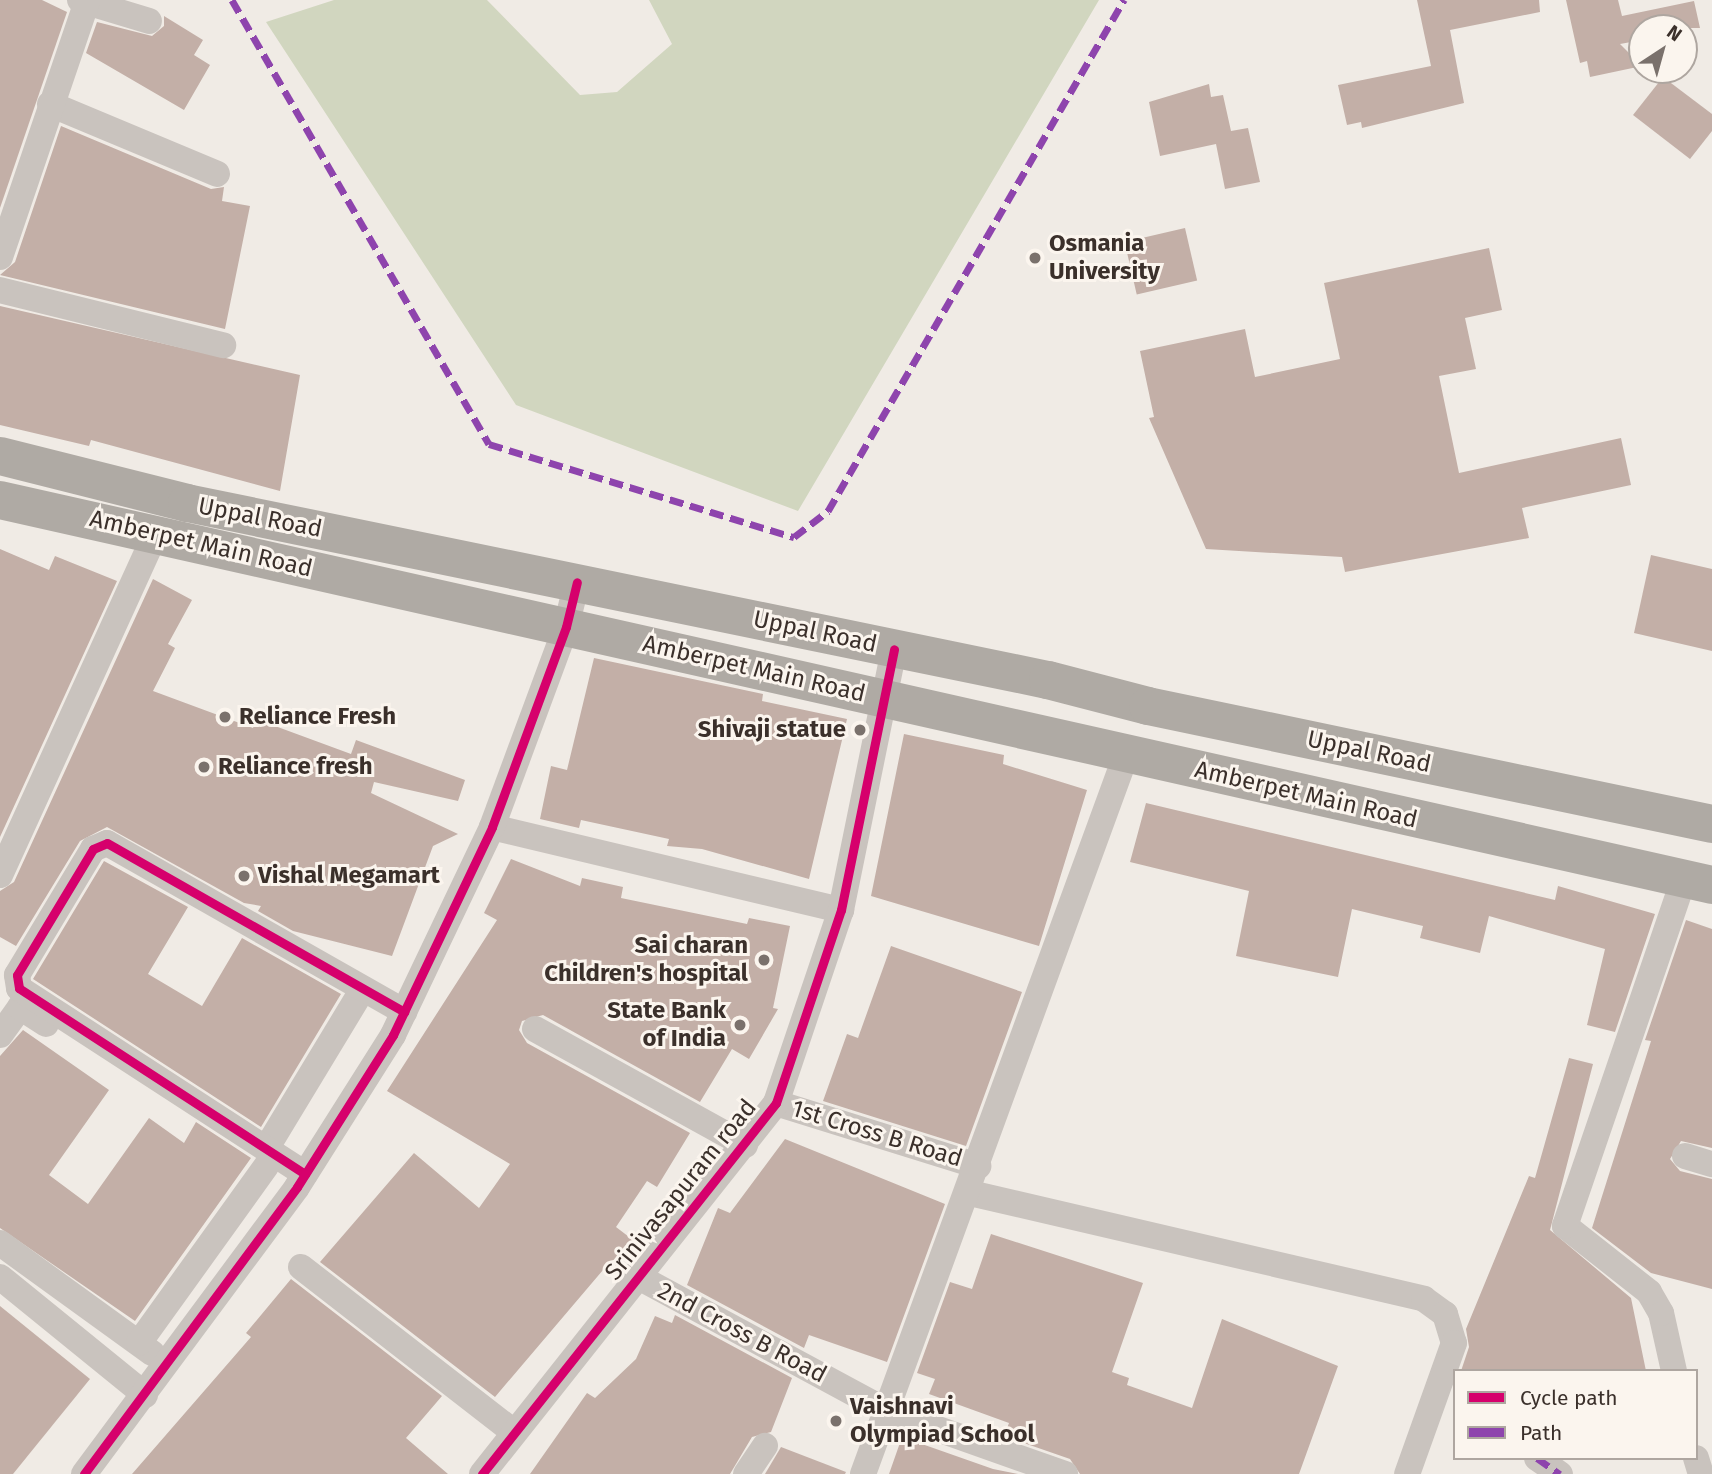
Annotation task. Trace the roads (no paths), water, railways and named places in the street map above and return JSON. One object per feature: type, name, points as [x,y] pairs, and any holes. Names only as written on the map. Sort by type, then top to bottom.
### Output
[{"type":"highway","name":"Uppal Road","points":[[0,456],[187,503],[577,582],[1712,824]]},
{"type":"highway","name":"Amberpet Main Road","points":[[0,500],[1698,882]]},
{"type":"street","points":[[0,257],[83,1],[149,21]]},
{"type":"street","points":[[50,104],[217,174]]},
{"type":"street","points":[[0,290],[223,345]]},
{"type":"street","points":[[0,875],[156,533]]},
{"type":"street","points":[[99,1470],[145,1395],[301,1180],[404,1012],[492,827],[566,627],[577,582]]},
{"type":"street","name":"Srinivasapuram road","points":[[492,1470],[514,1432],[635,1275],[745,1145],[776,1103],[841,910],[894,649]]},
{"type":"street","points":[[863,1474],[970,1194],[1126,755]]},
{"type":"street","points":[[492,827],[841,910]]},
{"type":"street","points":[[266,1158],[19,988],[17,975],[93,849],[107,843],[404,1012]]},
{"type":"street","points":[[1674,1369],[1661,1313],[1649,1292],[1565,1226],[1698,882]]},
{"type":"street","points":[[139,1343],[266,1158],[363,989]]},
{"type":"street","points":[[0,1035],[20,1007],[301,1180]]},
{"type":"street","points":[[535,1029],[745,1145]]},
{"type":"street","name":"1st Cross B Road","points":[[776,1103],[978,1166]]},
{"type":"street","points":[[1685,1156],[1712,1164]]},
{"type":"street","points":[[970,1194],[1424,1299],[1445,1314],[1454,1343],[1407,1474]]},
{"type":"street","points":[[0,1243],[167,1364]]},
{"type":"street","points":[[301,1267],[514,1432]]},
{"type":"street","name":"2nd Cross B Road","points":[[635,1275],[887,1411],[1065,1474]]},
{"type":"street","points":[[0,1277],[145,1395]]},
{"type":"street","points":[[746,1474],[765,1446]]},
{"type":"street","points":[[1540,1460],[1560,1474]]},
{"type":"place","name":"Osmania University","points":[[1035,258]]},
{"type":"place","name":"Reliance Fresh","points":[[225,717]]},
{"type":"place","name":"Shivaji statue","points":[[860,730]]},
{"type":"place","name":"Reliance fresh","points":[[204,767]]},
{"type":"place","name":"Vishal Megamart","points":[[244,876]]},
{"type":"place","name":"Sai charan Children's hospital","points":[[764,960]]},
{"type":"place","name":"State Bank of India","points":[[740,1025]]},
{"type":"place","name":"Vaishnavi Olympiad School","points":[[836,1421]]}]
